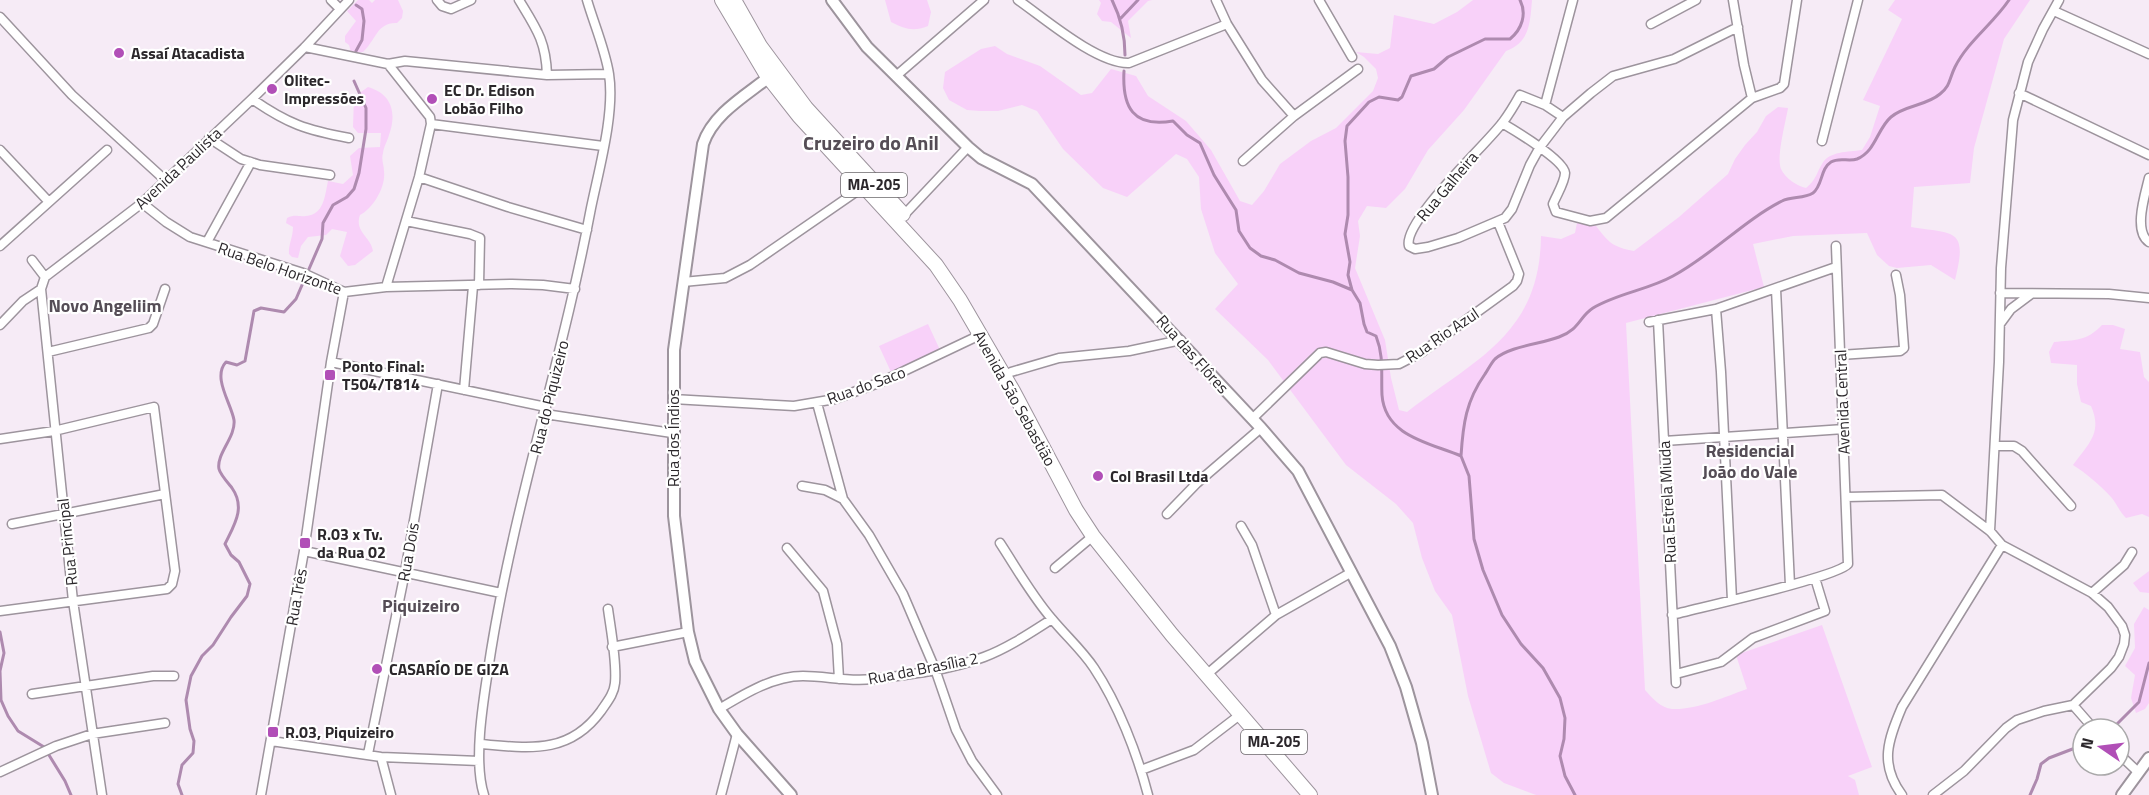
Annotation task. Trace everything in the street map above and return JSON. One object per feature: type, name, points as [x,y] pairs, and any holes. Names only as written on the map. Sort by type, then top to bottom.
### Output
[{"type":"main road","name":"Avenida São Sebastião","points":[[722,0],[769,77],[799,116],[930,257],[960,300],[1013,391],[1076,510],[1093,536],[1166,627],[1310,795]]},
{"type":"main road","name":"Avenida São Sebastião","points":[[734,0],[760,46],[806,108],[946,263],[968,295],[1102,535],[1132,575],[1319,795]]},
{"type":"street","points":[[331,0],[340,9]]},
{"type":"street","name":"Avenida Paulista","points":[[45,277],[141,203],[252,99],[349,0]]},
{"type":"street","points":[[437,0],[442,6],[451,9],[471,0]]},
{"type":"street","points":[[519,0],[540,35],[546,54],[547,75]]},
{"type":"street","name":"Rua do Piquizeiro","points":[[484,795],[480,781],[480,744],[501,593],[575,289],[609,112],[609,74],[587,0]]},
{"type":"street","name":"Rua das Flôres","points":[[832,0],[867,47],[968,147],[981,158],[1032,184],[1181,340],[1298,471],[1390,646],[1406,687],[1422,743],[1432,795]]},
{"type":"street","points":[[896,76],[984,0]]},
{"type":"street","points":[[1018,0],[1087,48],[1119,63],[1129,63],[1227,24]]},
{"type":"street","points":[[1216,0],[1227,24],[1262,80],[1294,116]]},
{"type":"street","points":[[1319,0],[1352,57]]},
{"type":"street","points":[[1545,105],[1573,0]]},
{"type":"street","points":[[1651,24],[1696,0]]},
{"type":"street","points":[[1733,0],[1752,98]]},
{"type":"street","points":[[1503,123],[1540,147],[1565,172],[1553,204],[1556,212],[1590,221],[1606,218],[1752,98],[1780,88],[1784,84],[1797,0]]},
{"type":"street","points":[[1822,141],[1858,0]]},
{"type":"street","points":[[1990,531],[2000,293],[2012,131],[2028,62],[2059,0]]},
{"type":"street","points":[[2054,11],[2149,54]]},
{"type":"street","points":[[0,17],[72,94],[165,180]]},
{"type":"street","points":[[1498,222],[1505,218],[1512,209],[1530,165],[1540,147],[1563,117],[1613,76],[1674,59],[1738,27]]},
{"type":"street","points":[[305,47],[387,64],[414,61],[547,75],[609,74]]},
{"type":"street","points":[[386,287],[419,177],[431,124],[430,117],[387,64]]},
{"type":"street","points":[[1243,161],[1294,116],[1358,69]]},
{"type":"street","name":"Rua dos Índios","points":[[769,77],[720,116],[705,138],[674,342],[672,433],[674,516],[688,632],[695,661],[719,709],[736,734],[789,790]]},
{"type":"street","points":[[2019,93],[2149,155]]},
{"type":"street","name":"Rua Galheira","points":[[1498,222],[1428,247],[1415,249],[1411,248],[1408,243],[1415,224],[1456,173],[1503,123],[1520,95],[1545,105],[1563,117]]},
{"type":"street","points":[[252,99],[285,121],[313,131],[349,138]]},
{"type":"street","points":[[431,124],[603,146]]},
{"type":"street","points":[[209,138],[241,159],[330,175]]},
{"type":"street","points":[[904,216],[968,147]]},
{"type":"street","points":[[0,150],[49,202]]},
{"type":"street","points":[[0,246],[107,150]]},
{"type":"street","points":[[207,242],[251,162]]},
{"type":"street","points":[[419,177],[508,207],[587,230]]},
{"type":"street","points":[[2149,178],[2142,209],[2141,233],[2143,238],[2149,242]]},
{"type":"street","points":[[683,282],[725,278],[750,265],[863,187]]},
{"type":"street","name":"Rua Belo Horizonte","points":[[141,203],[165,222],[190,237],[303,273],[344,292],[386,287],[543,285],[575,289]]},
{"type":"street","points":[[406,221],[476,235],[480,238],[464,390]]},
{"type":"street","name":"Rua Rio Azul","points":[[1252,419],[1320,353],[1326,352],[1365,364],[1399,364],[1422,352],[1517,281],[1518,270],[1498,222]]},
{"type":"street","name":"Avenida Central","points":[[1815,578],[1845,568],[1849,558],[1836,246]]},
{"type":"street","points":[[0,325],[23,300],[41,289],[45,277],[32,260]]},
{"type":"street","points":[[1732,600],[1716,309],[1836,267]]},
{"type":"street","points":[[1840,355],[1900,351],[1904,348],[1896,275]]},
{"type":"street","name":"Rua Principal","points":[[41,289],[73,601],[102,795]]},
{"type":"street","points":[[48,352],[145,329],[153,324],[165,289]]},
{"type":"street","points":[[1776,289],[1790,585]]},
{"type":"street","name":"Rua Três","points":[[261,795],[304,550],[331,362],[344,292]]},
{"type":"street","points":[[2000,293],[2109,294],[2149,298]]},
{"type":"street","points":[[2000,325],[2011,309],[2032,294]]},
{"type":"street","points":[[2000,306],[2006,310],[2011,309]]},
{"type":"street","name":"Rua Estrela Miuda","points":[[1716,309],[1654,321],[1664,441],[1676,678],[1721,662],[1753,639],[1825,611],[1815,578]]},
{"type":"street","name":"Rua do Saco","points":[[673,399],[794,406],[817,403],[835,399],[881,382],[980,335]]},
{"type":"street","points":[[1011,372],[1059,358],[1129,351],[1181,340]]},
{"type":"street","points":[[331,362],[438,384],[545,410],[672,433]]},
{"type":"street","name":"Rua Dois","points":[[368,754],[405,573],[438,384]]},
{"type":"street","points":[[817,403],[843,500],[869,535],[903,594],[935,669],[956,730],[972,761],[997,795]]},
{"type":"street","points":[[0,439],[54,431],[154,407],[176,571],[172,584],[167,589],[0,611]]},
{"type":"street","points":[[1167,514],[1197,483],[1262,428]]},
{"type":"street","points":[[1664,441],[1844,429]]},
{"type":"street","points":[[1995,446],[2014,446],[2022,451],[2071,506]]},
{"type":"street","points":[[802,486],[825,490],[843,500]]},
{"type":"street","points":[[12,524],[165,494]]},
{"type":"street","points":[[1846,497],[1942,495],[1990,531],[2002,545],[2092,593],[2116,616],[2125,635],[2119,657],[2111,668],[2073,705],[2017,720],[2006,728],[1964,771],[1933,795]]},
{"type":"street","points":[[1241,526],[1252,545],[1276,615]]},
{"type":"street","points":[[1055,568],[1093,536]]},
{"type":"street","points":[[1000,543],[1052,619],[1074,641],[1107,690],[1141,770],[1148,795]]},
{"type":"street","points":[[1902,795],[1894,784],[1888,765],[1890,734],[1902,707],[2002,545]]},
{"type":"street","points":[[787,548],[823,591],[837,644],[839,679]]},
{"type":"street","points":[[304,550],[501,593]]},
{"type":"street","points":[[2092,593],[2129,560],[2132,552]]},
{"type":"street","points":[[1212,670],[1276,615],[1352,572]]},
{"type":"street","points":[[1672,615],[1815,578]]},
{"type":"street","points":[[480,744],[521,747],[557,744],[576,737],[592,723],[610,698],[615,682],[608,609]]},
{"type":"street","name":"Rua da Brasília 2","points":[[719,709],[746,693],[790,676],[873,679],[935,669],[982,658],[1052,619]]},
{"type":"street","points":[[612,647],[688,632]]},
{"type":"street","points":[[32,694],[153,676],[174,676]]},
{"type":"street","points":[[2073,705],[2084,717]]},
{"type":"street","points":[[1141,770],[1194,750],[1241,714]]},
{"type":"street","points":[[0,772],[52,748],[92,734],[165,723]]},
{"type":"street","points":[[721,795],[736,734]]},
{"type":"street","points":[[271,741],[381,757],[479,761]]},
{"type":"street","points":[[381,757],[391,795]]},
{"type":"street","points":[[2122,795],[2145,765],[2131,759]]},
{"type":"shaded area","points":[[358,0],[369,0],[372,3],[375,0],[398,0],[403,11],[402,18],[397,23],[385,25],[363,52],[351,52],[349,45],[345,42],[345,36],[356,21],[347,11]]},
{"type":"shaded area","points":[[885,0],[927,0],[931,12],[928,26],[909,29],[891,22]]},
{"type":"shaded area","points":[[1099,0],[1152,0],[1148,1],[1128,21],[1131,38],[1111,22],[1102,21],[1097,14],[1101,3]]},
{"type":"shaded area","points":[[1473,0],[1532,0],[1529,24],[1524,37],[1506,51],[1464,110],[1428,150],[1405,189],[1386,208],[1367,206],[1358,221],[1360,236],[1355,268],[1385,340],[1399,410],[1407,412],[1479,359],[1516,321],[1529,298],[1538,270],[1541,236],[1561,239],[1575,233],[1577,223],[1596,226],[1612,243],[1634,251],[1679,217],[1728,174],[1735,159],[1757,132],[1766,116],[1778,107],[1788,108],[1780,148],[1781,169],[1788,178],[1799,185],[1806,188],[1829,157],[1839,153],[1862,150],[1870,137],[1880,106],[1863,100],[1902,19],[1888,10],[1895,0],[2030,0],[2004,39],[1974,148],[1970,183],[1914,187],[1911,227],[1948,233],[1954,237],[1960,251],[1955,280],[1931,265],[1897,268],[1889,266],[1877,255],[1867,233],[1793,236],[1753,244],[1764,287],[1626,323],[1645,690],[1660,705],[1672,709],[1701,705],[1720,699],[1747,689],[1736,655],[1822,625],[1872,767],[1848,776],[1855,780],[1859,795],[1536,795],[1504,783],[1491,773],[1468,696],[1452,615],[1435,591],[1422,558],[1413,523],[1396,504],[1346,465],[1268,360],[1215,309],[1238,284],[1215,253],[1201,209],[1199,177],[1187,159],[1176,154],[1127,197],[1103,188],[1063,149],[1037,111],[1022,105],[998,111],[967,110],[949,100],[943,88],[945,72],[981,49],[995,46],[1007,54],[1040,66],[1081,95],[1092,93],[1111,69],[1136,76],[1148,96],[1186,121],[1211,150],[1240,201],[1252,205],[1264,191],[1280,164],[1311,141],[1336,128],[1373,91],[1378,78],[1376,69],[1356,52],[1378,54],[1390,48],[1394,15],[1434,24],[1457,12]]},
{"type":"shaded area","points":[[368,87],[383,94],[392,112],[391,127],[382,156],[383,184],[374,202],[360,215],[359,221],[359,226],[373,251],[355,265],[348,266],[340,256],[347,232],[332,229],[326,235],[308,237],[301,246],[298,258],[292,257],[289,251],[293,227],[286,223],[287,218],[312,215],[317,212],[323,203],[328,181],[343,184],[353,175],[350,156],[359,148],[380,147],[381,133],[358,133],[353,127],[354,97]]},
{"type":"shaded area","points":[[928,324],[940,350],[891,372],[879,346]]},
{"type":"shaded area","points":[[2102,325],[2113,325],[2125,329],[2120,349],[2140,352],[2144,377],[2149,382],[2149,517],[2142,514],[2126,518],[2107,493],[2073,465],[2095,431],[2094,415],[2091,406],[2081,402],[2077,384],[2077,365],[2051,363],[2049,352],[2054,342],[2086,337]]},
{"type":"shaded area","points":[[2149,571],[2149,593],[2140,592],[2133,583]]},
{"type":"shaded area","points":[[2144,607],[2149,610],[2149,703],[2145,709],[2136,713],[2131,698],[2135,675],[2125,666],[2135,648],[2134,624]]},
{"type":"waterway","points":[[1112,0],[1122,26],[1125,55]]},
{"type":"waterway","points":[[1121,18],[1138,0]]},
{"type":"waterway","points":[[1520,0],[1523,11],[1522,21],[1518,31],[1510,39],[1485,39],[1448,57],[1434,69],[1411,76],[1402,97],[1398,100],[1379,97],[1369,102],[1347,126],[1345,141],[1348,215],[1345,234],[1350,262],[1348,275],[1352,290],[1360,303],[1367,332],[1376,336],[1379,343],[1385,409],[1391,420],[1411,436],[1461,456],[1469,476],[1474,539],[1483,570],[1502,615],[1521,644],[1543,668],[1560,698],[1565,718],[1560,756],[1565,776],[1575,795]]},
{"type":"waterway","points":[[1461,456],[1464,423],[1470,403],[1495,359],[1509,351],[1566,334],[1593,308],[1673,276],[1768,209],[1786,199],[1813,193],[1827,165],[1837,160],[1857,159],[1868,151],[1891,117],[1928,101],[1944,91],[1960,58],[2009,0]]},
{"type":"waterway","points":[[356,5],[362,9],[364,21],[362,40],[356,51]]},
{"type":"waterway","points":[[1124,71],[1125,95],[1128,104],[1139,118],[1159,122],[1173,121],[1187,135],[1200,143],[1214,175],[1236,210],[1239,231],[1250,248],[1261,256],[1275,260],[1299,273],[1333,282],[1352,290]]},
{"type":"waterway","points":[[182,795],[178,784],[182,765],[193,753],[194,741],[186,700],[191,676],[202,656],[213,645],[247,596],[250,584],[239,562],[231,555],[225,544],[235,523],[238,503],[236,495],[219,469],[220,457],[234,426],[222,382],[222,368],[226,362],[237,365],[245,361],[254,311],[261,308],[284,312],[296,299],[322,239],[323,223],[333,205],[347,197],[354,189],[366,129],[366,108],[354,81]]},
{"type":"waterway","points":[[0,632],[4,653],[0,671],[1,700],[18,731],[44,747],[71,795]]},
{"type":"waterway","points":[[2124,717],[2139,702],[2149,663]]},
{"type":"waterway","points":[[2030,795],[2041,764],[2049,758],[2071,750]]},
{"type":"place","name":"Assaí Atacadista","points":[[119,53]]},
{"type":"place","name":"Olitec- Impressões","points":[[272,89]]},
{"type":"place","name":"EC Dr. Edison Lobão Filho","points":[[432,99]]},
{"type":"place","name":"Ponto Final: T504/T814","points":[[330,375]]},
{"type":"place","name":"Col Brasil Ltda","points":[[1098,476]]},
{"type":"place","name":"R.03 x Tv. da Rua 02","points":[[305,543]]},
{"type":"place","name":"CASARÍO DE GIZA","points":[[377,669]]},
{"type":"place","name":"R.03, Piquizeiro","points":[[273,732]]},
{"type":"district","name":"Cruzeiro do Anil","points":[[871,143]]},
{"type":"district","name":"Novo Angeliim","points":[[105,306]]},
{"type":"district","name":"Residencial João do Vale","points":[[1750,461]]},
{"type":"district","name":"Piquizeiro","points":[[421,606]]}]
